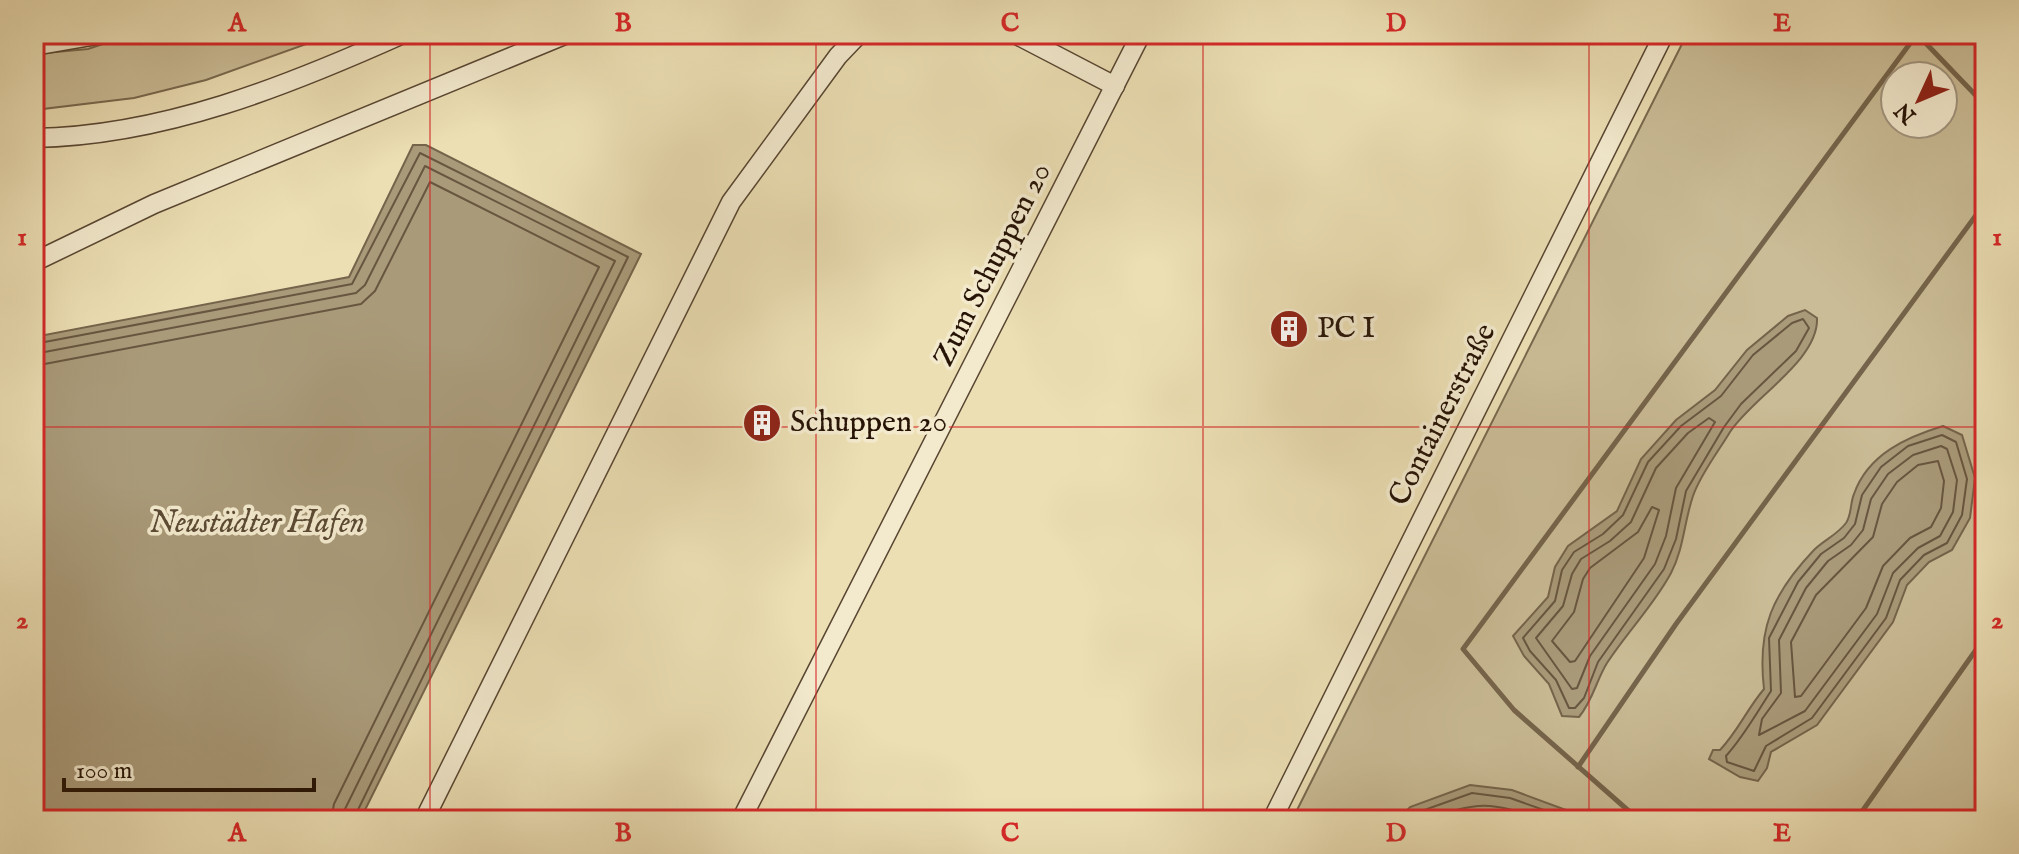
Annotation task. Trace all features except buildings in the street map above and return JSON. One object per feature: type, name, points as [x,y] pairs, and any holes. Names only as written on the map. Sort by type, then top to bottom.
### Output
[{"type":"street","points":[[34,46],[103,34]]},
{"type":"street","points":[[34,138],[78,137],[172,119],[274,87],[403,34]]},
{"type":"street","points":[[34,262],[154,204],[567,34]]},
{"type":"street","points":[[424,820],[731,202],[830,66],[859,34]]},
{"type":"street","points":[[1015,34],[1115,86]]},
{"type":"street","name":"Zum Schuppen 20","points":[[741,820],[1141,34]]},
{"type":"street","name":"Containerstraße","points":[[1272,820],[1664,34]]},
{"type":"shaded area","points":[[133,34],[334,34],[206,80],[134,98],[34,110],[34,54],[88,49]]},
{"type":"shaded area","points":[[1687,34],[1985,34],[1985,820],[1292,820]]},
{"type":"water","name":"Neustädter Hafen","points":[[413,145],[426,145],[641,254],[360,820],[34,820],[34,337],[349,277]]},
{"type":"water","points":[[1805,310],[1817,318],[1815,334],[1807,349],[1730,432],[1696,488],[1679,554],[1664,585],[1607,663],[1579,717],[1562,716],[1549,684],[1524,656],[1513,636],[1548,597],[1555,567],[1568,546],[1617,511],[1641,459],[1676,420],[1715,390],[1747,350],[1788,316]]},
{"type":"water","points":[[1943,426],[1962,435],[1975,478],[1970,518],[1952,550],[1929,562],[1907,585],[1893,622],[1817,725],[1771,752],[1767,768],[1758,781],[1740,777],[1709,759],[1713,750],[1720,750],[1726,743],[1764,689],[1762,668],[1766,630],[1787,582],[1814,550],[1846,523],[1860,480],[1879,458],[1903,442]]},
{"type":"water","points":[[1470,785],[1512,790],[1566,810],[1567,820],[1398,820],[1410,807]]},
{"type":"waterway","points":[[1917,34],[1985,105]]},
{"type":"waterway","points":[[1639,820],[1514,710],[1463,649],[1917,34]]},
{"type":"waterway","points":[[1578,767],[1676,624],[1985,203]]},
{"type":"waterway","points":[[1856,820],[1985,637]]},
{"type":"place","name":"PC I","points":[[1289,329]]},
{"type":"place","name":"Schuppen 20","points":[[762,423]]}]
